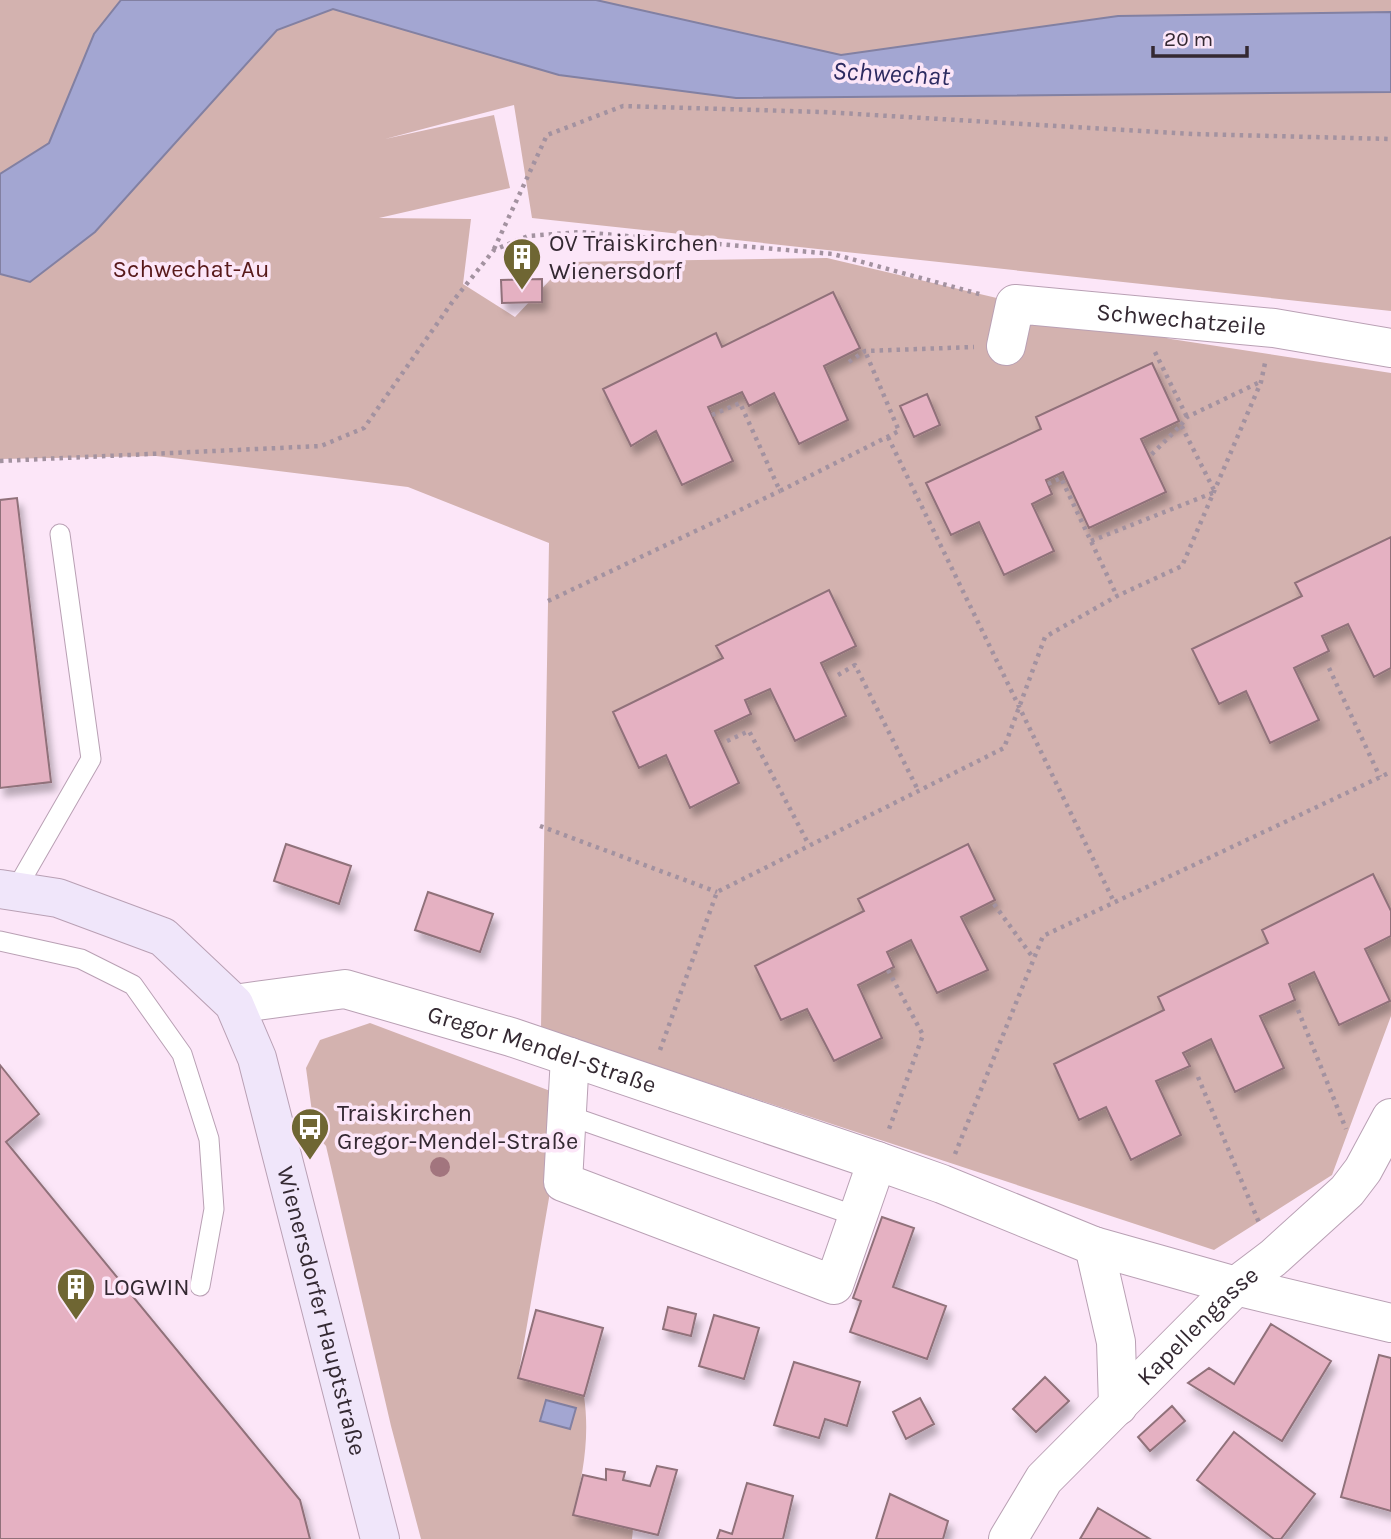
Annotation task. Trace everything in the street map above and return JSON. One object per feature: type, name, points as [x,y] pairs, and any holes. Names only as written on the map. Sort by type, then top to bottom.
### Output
[{"type":"street","name":"Schwechatzeile","points":[[1016,304],[1274,328],[1391,348]]},
{"type":"street","points":[[1006,346],[1016,304]]},
{"type":"street","points":[[7,890],[58,898],[163,937],[234,1004]]},
{"type":"street","name":"Gregor Mendel-Straße","points":[[234,1004],[345,989],[570,1058],[877,1161],[942,1184],[1094,1246],[1236,1286],[1391,1323]]},
{"type":"street","name":"Wienersdorfer Hauptstraße","points":[[234,1004],[257,1058],[380,1539]]},
{"type":"street","points":[[570,1058],[563,1182],[834,1285],[877,1161]]},
{"type":"street","name":"Kapellengasse","points":[[1009,1539],[1044,1479],[1236,1286],[1273,1258],[1347,1191],[1363,1170],[1391,1118]]},
{"type":"street","points":[[1094,1246],[1116,1342],[1118,1406]]},
{"type":"lane","points":[[7,890],[91,759],[60,534]]},
{"type":"lane","points":[[0,941],[81,959],[133,985],[182,1054],[209,1139],[214,1209],[200,1286]]},
{"type":"lane","points":[[567,1115],[856,1216]]},
{"type":"path","points":[[0,461],[321,446],[364,428],[453,300],[494,250],[547,135],[623,106],[822,112],[1193,134],[1391,139]]},
{"type":"path","points":[[494,250],[528,236],[581,232],[833,254],[1016,304]]},
{"type":"path","points":[[1138,315],[1187,417]]},
{"type":"path","points":[[849,362],[865,351],[1006,346]]},
{"type":"path","points":[[548,601],[780,491],[898,431],[865,351]]},
{"type":"path","points":[[648,1084],[717,892],[1004,748],[1045,637],[1117,596],[1182,566],[1261,382],[1187,417],[1150,457]]},
{"type":"path","points":[[712,415],[740,403],[780,491]]},
{"type":"path","points":[[1181,425],[1214,492]]},
{"type":"path","points":[[888,437],[1114,902]]},
{"type":"path","points":[[1048,484],[1061,478],[1117,596]]},
{"type":"path","points":[[1091,541],[1214,492]]},
{"type":"path","points":[[838,675],[855,665],[918,790]]},
{"type":"path","points":[[1329,668],[1380,777]]},
{"type":"path","points":[[727,741],[749,731],[809,845]]},
{"type":"path","points":[[942,1184],[1043,936],[1391,772]]},
{"type":"path","points":[[540,826],[717,892]]},
{"type":"path","points":[[994,904],[1034,959]]},
{"type":"path","points":[[877,1161],[923,1035],[888,970]]},
{"type":"path","points":[[1298,1010],[1363,1170]]},
{"type":"path","points":[[1198,1077],[1273,1258]]},
{"type":"green space","name":"Schwechat-Au","points":[[0,0],[1391,0],[1391,311],[532,218],[514,105],[385,139],[494,115],[510,188],[379,218],[471,219],[463,284],[515,317],[567,262],[827,258],[1171,339],[1391,373],[1391,1016],[1332,1175],[1214,1250],[541,1028],[549,543],[408,487],[156,456],[0,459]]},
{"type":"green space","points":[[370,1023],[553,1092],[549,1198],[518,1377],[584,1396],[585,1456],[573,1515],[633,1529],[632,1539],[421,1539],[391,1426],[326,1146],[315,1134],[306,1068],[320,1040]]},
{"type":"water","name":"Schwechat","points":[[121,0],[596,0],[841,55],[1118,16],[1391,12],[1391,92],[736,98],[559,75],[333,9],[277,30],[95,232],[30,282],[0,274],[0,174],[49,143],[94,34]]},
{"type":"water","points":[[546,1400],[576,1408],[570,1429],[540,1421]]},
{"type":"building","name":"OV Traiskirchen Wienersdorf","points":[[542,279],[542,302],[502,303],[501,280]]},
{"type":"building","points":[[833,292],[860,348],[824,366],[848,420],[799,444],[774,393],[749,406],[742,392],[708,407],[733,461],[682,485],[656,431],[631,446],[603,389],[716,333],[722,347]]},
{"type":"building","points":[[1152,363],[1179,421],[1141,439],[1166,492],[1089,528],[1063,472],[1046,480],[1052,494],[1032,504],[1054,551],[1004,575],[979,522],[951,535],[926,483],[1041,429],[1036,417]]},
{"type":"building","points":[[927,394],[940,425],[914,437],[900,406]]},
{"type":"building","points":[[17,498],[51,782],[0,788],[0,500]]},
{"type":"building","points":[[1391,537],[1391,668],[1374,677],[1348,624],[1322,636],[1329,651],[1294,668],[1319,720],[1270,743],[1246,691],[1219,704],[1192,649],[1302,596],[1295,583]]},
{"type":"building","points":[[829,590],[856,646],[821,663],[846,716],[795,741],[770,689],[745,700],[751,714],[715,731],[739,783],[690,808],[666,755],[639,768],[613,712],[723,658],[716,646]]},
{"type":"building","points":[[286,844],[351,866],[339,904],[274,881]]},
{"type":"building","points":[[968,844],[995,900],[961,917],[988,970],[937,993],[911,940],[887,952],[894,967],[858,985],[882,1038],[834,1061],[807,1009],[781,1020],[755,966],[864,911],[858,899]]},
{"type":"building","points":[[1373,874],[1391,911],[1391,936],[1365,949],[1390,1001],[1339,1025],[1314,972],[1289,984],[1295,1000],[1260,1016],[1284,1068],[1235,1092],[1211,1039],[1183,1053],[1190,1066],[1156,1081],[1181,1135],[1131,1160],[1106,1107],[1079,1120],[1054,1064],[1164,1010],[1158,997],[1268,943],[1262,930]]},
{"type":"building","points":[[428,892],[493,914],[480,952],[415,930]]},
{"type":"building","name":"LOGWIN","points":[[0,1065],[39,1114],[6,1142],[300,1500],[310,1539],[0,1539]]},
{"type":"building","points":[[882,1217],[914,1228],[893,1287],[946,1306],[927,1359],[850,1332],[861,1301],[853,1298]]},
{"type":"building","points":[[668,1307],[696,1314],[691,1336],[663,1329]]},
{"type":"building","points":[[536,1310],[603,1328],[584,1396],[518,1378]]},
{"type":"building","points":[[714,1315],[759,1328],[744,1379],[699,1366]]},
{"type":"building","points":[[1271,1324],[1331,1361],[1282,1441],[1188,1383],[1209,1368],[1234,1384]]},
{"type":"building","points":[[1379,1355],[1391,1358],[1391,1511],[1341,1497]]},
{"type":"building","points":[[794,1362],[860,1382],[847,1426],[825,1419],[819,1438],[774,1425]]},
{"type":"building","points":[[1045,1377],[1069,1401],[1036,1432],[1013,1409]]},
{"type":"building","points":[[920,1398],[934,1424],[906,1439],[893,1412]]},
{"type":"building","points":[[1172,1406],[1185,1421],[1150,1451],[1138,1437]]},
{"type":"building","points":[[1234,1432],[1315,1494],[1281,1539],[1274,1539],[1197,1480]]},
{"type":"building","points":[[657,1466],[677,1470],[658,1535],[573,1515],[583,1475],[606,1480],[606,1469],[625,1472],[623,1480],[650,1486]]},
{"type":"building","points":[[747,1483],[793,1496],[783,1539],[717,1539],[720,1530],[732,1534]]},
{"type":"building","points":[[890,1494],[948,1521],[943,1539],[876,1539]]},
{"type":"building","points":[[1098,1508],[1150,1539],[1080,1539]]},
{"type":"place","name":"OV Traiskirchen Wienersdorf","points":[[522,291]]},
{"type":"place","name":"Traiskirchen Gregor-Mendel-Straße","points":[[310,1161]]},
{"type":"place","name":"LOGWIN","points":[[76,1321]]}]
